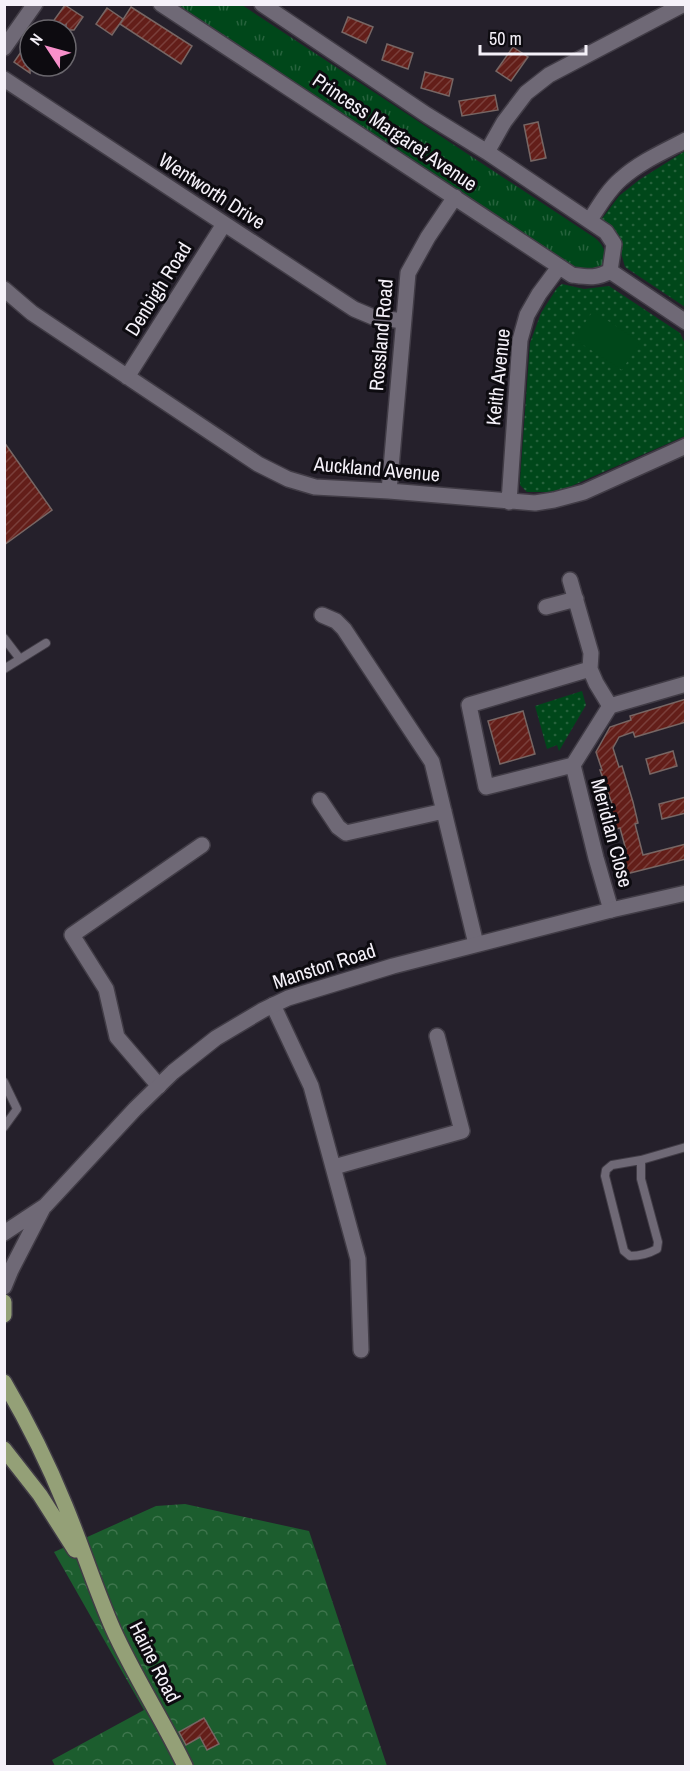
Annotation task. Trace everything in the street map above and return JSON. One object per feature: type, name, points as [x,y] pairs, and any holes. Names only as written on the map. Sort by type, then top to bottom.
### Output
[{"type":"main road","points":[[4,1302],[4,1315]]},
{"type":"main road","name":"Haine Road","points":[[4,1382],[19,1407],[65,1504],[114,1630],[185,1767]]},
{"type":"main road","name":"Haine Road","points":[[4,1449],[40,1495],[91,1575]]},
{"type":"street","points":[[4,48],[35,4]]},
{"type":"street","name":"Princess Margaret Avenue","points":[[161,4],[559,267],[573,275],[588,278],[602,276],[610,271],[614,244],[606,232],[262,4]]},
{"type":"street","points":[[487,152],[504,122],[526,93],[549,75],[684,4]]},
{"type":"street","name":"Wentworth Drive","points":[[4,79],[354,309],[373,317],[403,321]]},
{"type":"street","points":[[590,220],[620,180],[647,160],[686,140]]},
{"type":"street","name":"Rossland Road","points":[[389,490],[408,273],[428,237],[455,197]]},
{"type":"street","name":"Denbigh Road","points":[[127,377],[224,224]]},
{"type":"street","name":"Keith Avenue","points":[[509,502],[520,339],[527,315],[559,267]]},
{"type":"street","points":[[610,271],[686,322]]},
{"type":"street","name":"Auckland Avenue","points":[[4,289],[32,313],[258,464],[288,479],[315,486],[535,503],[584,492],[686,446]]},
{"type":"street","points":[[570,580],[591,653],[590,669],[610,706],[686,684]]},
{"type":"street","points":[[546,607],[576,599]]},
{"type":"street","points":[[322,615],[336,621],[344,629],[432,762],[476,944]]},
{"type":"street","points":[[573,765],[486,787],[469,705],[590,669]]},
{"type":"street","name":"Meridian Close","points":[[610,706],[573,765],[611,909]]},
{"type":"street","points":[[320,800],[338,827],[346,833],[444,811]]},
{"type":"street","points":[[159,1086],[117,1036],[106,989],[72,935],[202,844]]},
{"type":"street","name":"Manston Road","points":[[4,1287],[45,1206],[135,1109],[216,1038],[273,1005],[288,998],[393,966],[611,909],[686,893]]},
{"type":"street","points":[[273,1005],[311,1086],[358,1259],[361,1350]]},
{"type":"street","points":[[334,1167],[462,1131],[437,1036]]},
{"type":"street","name":"Manston Road","points":[[4,1233],[45,1206]]},
{"type":"lane","points":[[4,638],[20,659]]},
{"type":"lane","points":[[4,669],[46,643]]},
{"type":"lane","points":[[4,1082],[17,1110],[4,1127]]},
{"type":"lane","points":[[641,1160],[641,1179],[658,1242],[657,1249],[651,1252],[630,1256],[624,1251],[605,1176],[606,1170],[612,1166],[686,1147]]},
{"type":"green space","points":[[170,5],[242,5],[595,238],[605,254],[601,267],[597,272],[582,273]]},
{"type":"green space","points":[[685,151],[685,307],[625,267],[617,242],[601,220],[619,196],[639,180]]},
{"type":"green space","points":[[562,284],[584,289],[609,286],[680,333],[685,344],[685,436],[567,488],[551,492],[527,492],[520,485],[520,480],[530,343],[541,313]]},
{"type":"green space","points":[[593,311],[640,342],[622,370],[574,339]]},
{"type":"green space","points":[[582,691],[586,705],[559,751],[557,745],[547,749],[535,706]]},
{"type":"green space","points":[[185,1504],[309,1531],[387,1766],[55,1766],[52,1760],[144,1710],[54,1552],[156,1506]]},
{"type":"building","points":[[65,5],[83,17],[78,24],[78,18],[56,18]]},
{"type":"building","points":[[131,7],[192,46],[181,64],[120,24]]},
{"type":"building","points":[[107,8],[123,19],[112,35],[96,24]]},
{"type":"building","points":[[348,17],[373,27],[366,43],[342,32]]},
{"type":"building","points":[[387,44],[413,53],[408,69],[382,60]]},
{"type":"building","points":[[513,47],[528,57],[511,81],[496,71]]},
{"type":"building","points":[[425,72],[453,79],[449,96],[421,88]]},
{"type":"building","points":[[495,95],[498,110],[462,116],[459,101]]},
{"type":"building","points":[[538,122],[546,158],[531,161],[524,125]]},
{"type":"building","points":[[4,442],[52,510],[4,545]]},
{"type":"building","points":[[686,699],[686,722],[635,737],[633,732],[619,737],[613,748],[619,767],[622,766],[633,802],[638,823],[635,824],[643,855],[686,844],[686,859],[626,874],[620,851],[626,850],[620,828],[616,829],[610,805],[612,804],[596,752],[610,727],[631,720],[630,716]]},
{"type":"building","points":[[523,711],[535,754],[500,764],[488,721]]},
{"type":"building","points":[[673,751],[677,766],[650,774],[646,759]]},
{"type":"building","points":[[686,797],[686,813],[662,819],[659,804]]},
{"type":"building","points":[[204,1718],[219,1744],[207,1750],[200,1737],[186,1745],[179,1732]]}]
